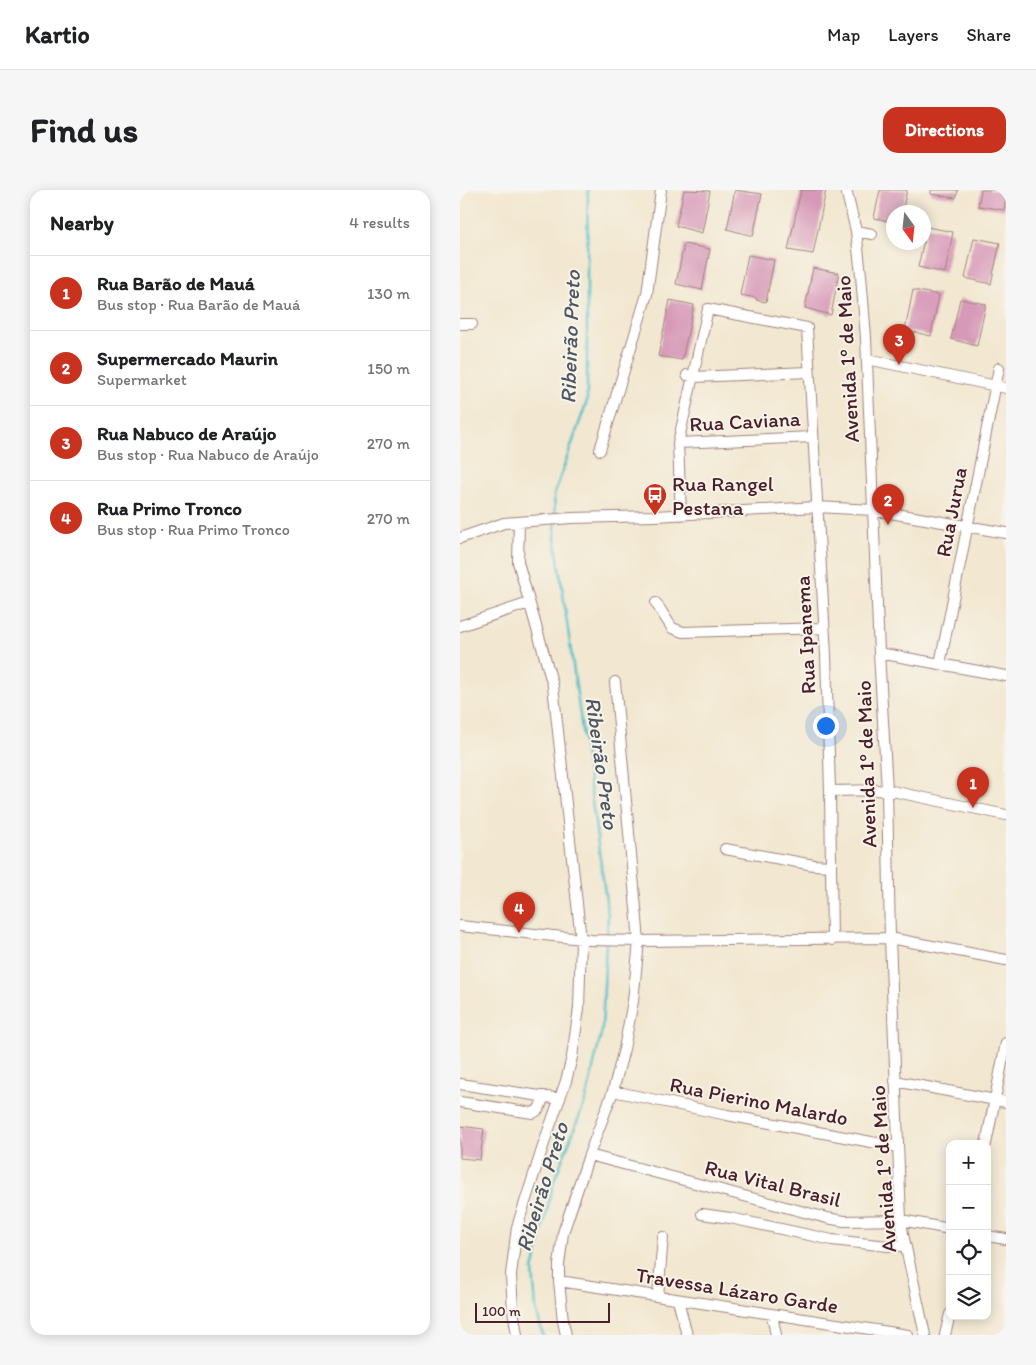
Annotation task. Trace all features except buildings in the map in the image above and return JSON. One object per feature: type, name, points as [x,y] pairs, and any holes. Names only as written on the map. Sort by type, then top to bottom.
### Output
[{"type":"street","points":[[600,450],[652,296],[661,190]]},
{"type":"street","name":"Avenida 1º de Maio","points":[[846,190],[856,231],[864,300],[879,653],[887,790],[890,938],[901,1220],[925,1335]]},
{"type":"street","points":[[856,231],[872,234]]},
{"type":"street","name":"Rua Ipanema","points":[[690,376],[708,309],[807,328],[826,655],[832,940]]},
{"type":"street","points":[[460,324],[472,324]]},
{"type":"street","points":[[866,359],[1006,388]]},
{"type":"street","name":"Rua Jurua","points":[[940,664],[999,368]]},
{"type":"street","points":[[681,515],[678,443],[690,376],[809,372]]},
{"type":"street","name":"Rua Caviana","points":[[678,443],[813,437]]},
{"type":"street","points":[[460,538],[504,523],[532,520],[681,515],[817,507],[873,510],[1006,533]]},
{"type":"street","points":[[517,1335],[511,1275],[517,1227],[566,1082],[572,1057],[579,1008],[586,940],[552,686],[518,562],[519,522]]},
{"type":"street","points":[[656,603],[672,628],[683,632],[824,628]]},
{"type":"street","points":[[460,626],[530,604]]},
{"type":"street","points":[[879,653],[1006,676]]},
{"type":"street","points":[[566,1335],[559,1282],[563,1233],[613,1091],[624,1049],[633,1001],[639,941],[615,682]]},
{"type":"street","points":[[830,791],[887,790],[1006,815]]},
{"type":"street","points":[[725,849],[831,866]]},
{"type":"street","points":[[460,926],[586,940],[832,940],[890,938],[1006,960]]},
{"type":"street","points":[[987,1140],[1006,1043]]},
{"type":"street","points":[[896,1081],[1006,1102]]},
{"type":"street","points":[[460,1084],[560,1099]]},
{"type":"street","name":"Rua Pierino Malardo","points":[[613,1091],[727,1115],[898,1147]]},
{"type":"street","points":[[460,1102],[532,1113],[537,1112],[540,1108],[544,1096]]},
{"type":"street","name":"Rua Vital Brasil","points":[[590,1155],[827,1218],[844,1221],[901,1220],[946,1228]]},
{"type":"street","points":[[702,1214],[730,1218],[832,1240],[905,1246]]},
{"type":"street","points":[[658,1296],[663,1237]]},
{"type":"street","points":[[991,1237],[1006,1239]]},
{"type":"street","name":"Travessa Lázaro Garde","points":[[559,1282],[772,1314],[865,1332],[908,1335]]},
{"type":"street","points":[[678,1300],[687,1335]]},
{"type":"street","points":[[772,1314],[776,1335]]},
{"type":"street","points":[[945,1335],[949,1320]]},
{"type":"waterway","name":"Ribeirão Preto","points":[[555,515],[554,495],[587,401],[588,190]]},
{"type":"waterway","name":"Ribeirão Preto","points":[[555,521],[555,537],[608,915],[607,937]]},
{"type":"waterway","name":"Ribeirão Preto","points":[[543,1335],[536,1309],[533,1270],[554,1181],[586,1099],[602,1030],[606,942]]},
{"type":"place","name":"Rua Nabuco de Araújo","points":[[899,365]]},
{"type":"place","name":"Rua Rangel Pestana","points":[[655,516]]},
{"type":"place","name":"Supermercado Maurin","points":[[888,525]]},
{"type":"place","name":"Rua Barão de Mauá","points":[[973,808]]},
{"type":"place","name":"Rua Primo Tronco","points":[[519,933]]}]
